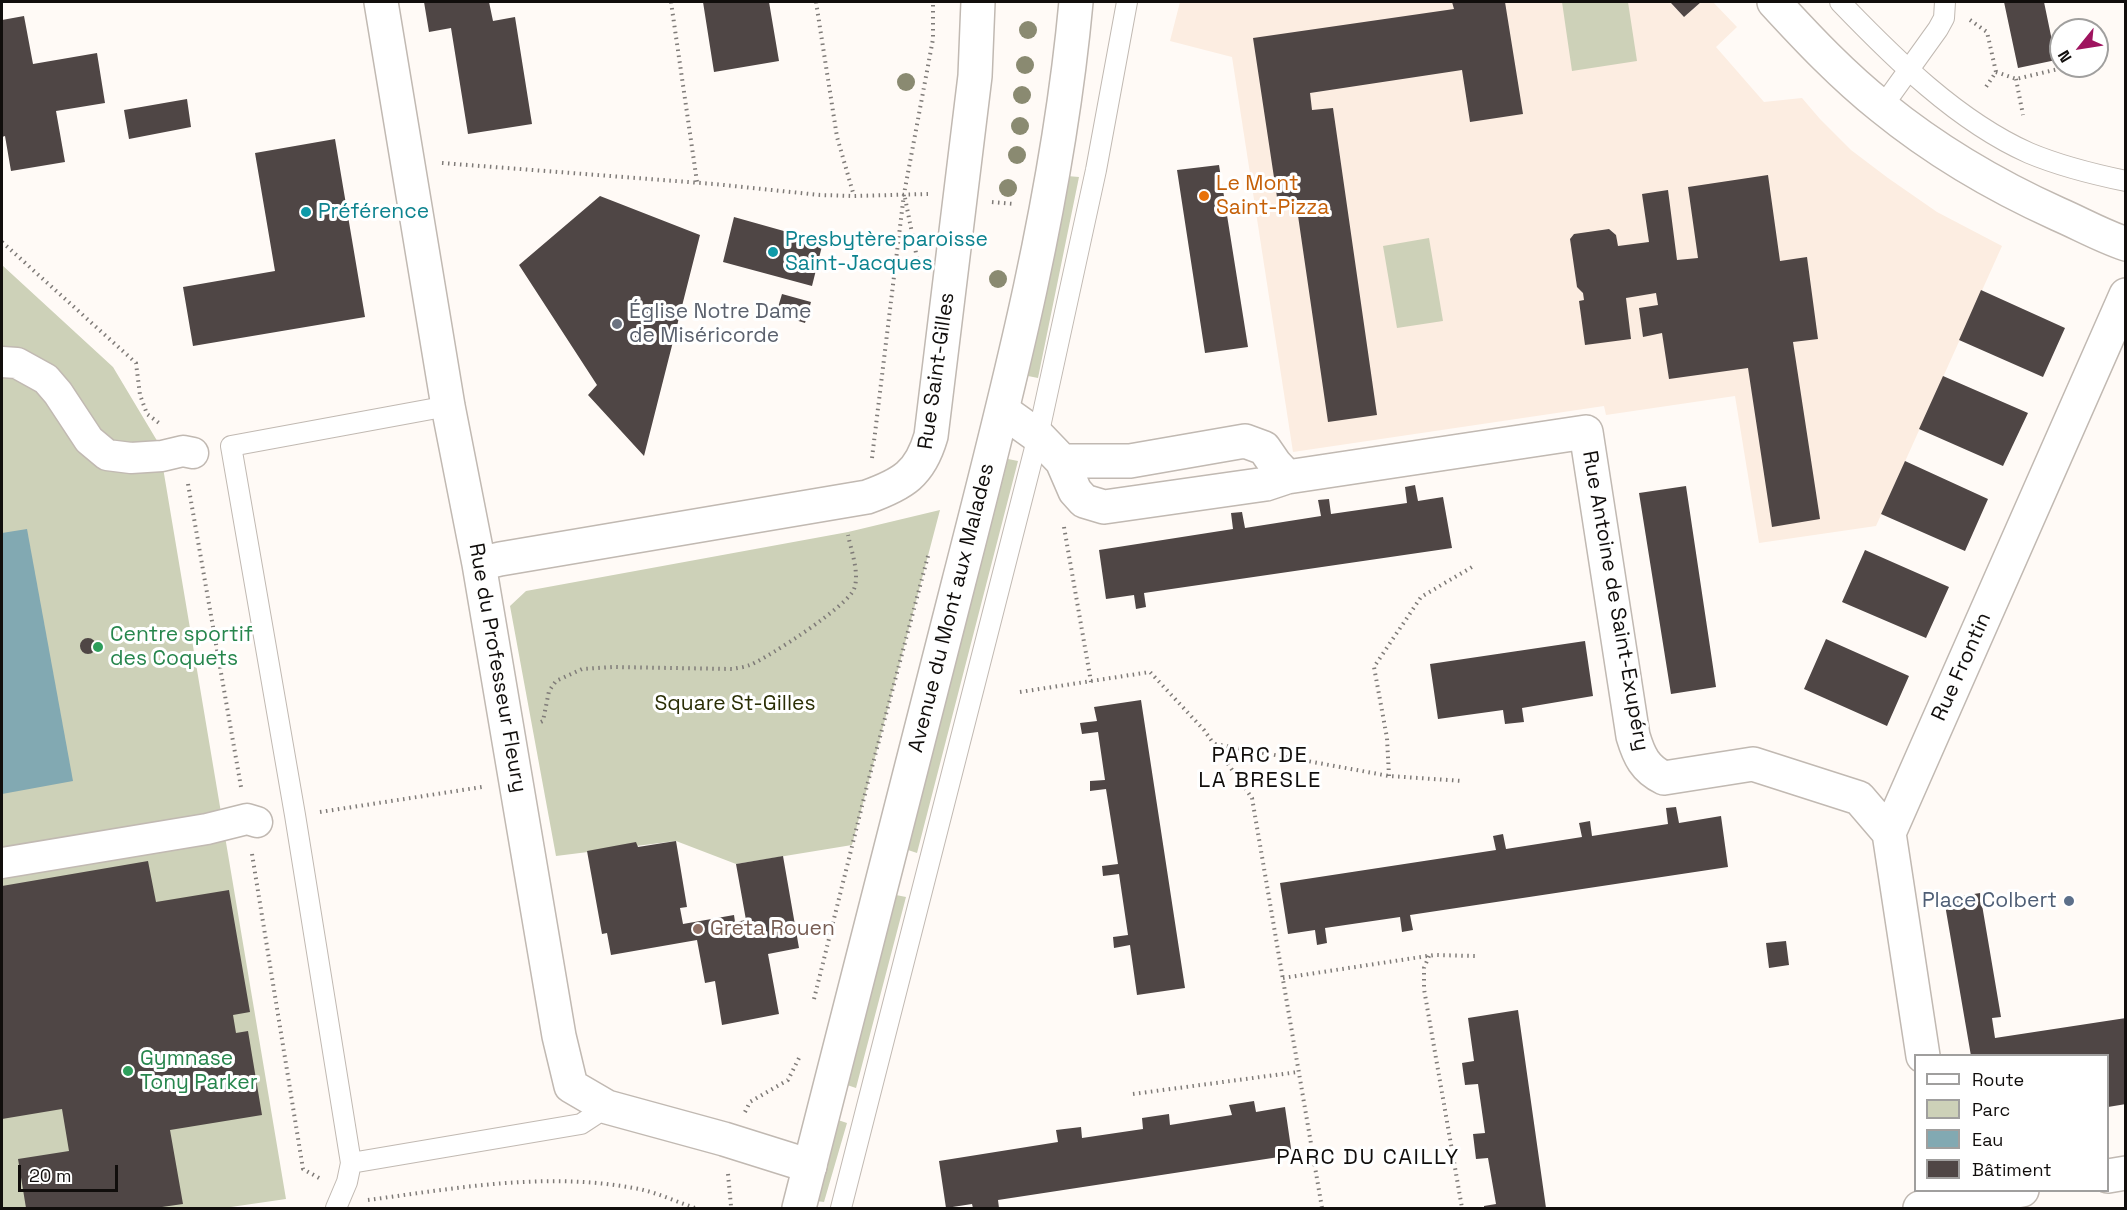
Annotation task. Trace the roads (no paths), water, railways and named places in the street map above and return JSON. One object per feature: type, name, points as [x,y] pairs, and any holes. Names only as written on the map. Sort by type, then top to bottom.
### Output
[{"type":"street","name":"Rue du Professeur Fleury","points":[[381,2],[448,406],[479,564],[559,1036],[571,1086],[607,1107],[724,1139],[810,1166]]},
{"type":"street","name":"Rue Saint-Gilles","points":[[479,564],[867,497],[893,488],[910,475],[925,457],[931,436],[975,76],[978,2]]},
{"type":"street","name":"Avenue du Mont aux Malades","points":[[799,1209],[1003,411],[1044,216],[1070,64],[1076,2]]},
{"type":"street","points":[[1774,2],[1832,62],[1882,107],[1969,169],[2041,206],[2126,244]]},
{"type":"street","name":"Rue Frontin","points":[[1889,833],[2126,295]]},
{"type":"street","points":[[2,362],[17,363],[46,379],[89,440],[107,455],[131,458],[162,456],[183,451],[193,453]]},
{"type":"street","name":"Rue Antoine de Saint-Exupéry","points":[[1003,411],[1038,436],[1062,461],[1075,491],[1084,501],[1104,507],[1266,484],[1287,477],[1586,432],[1634,736],[1638,754],[1646,766],[1654,774],[1664,778],[1754,764],[1859,798],[1889,833]]},
{"type":"street","points":[[1062,461],[1131,461],[1245,441],[1264,448],[1287,477]]},
{"type":"street","points":[[2,863],[207,829],[247,819],[258,822]]},
{"type":"street","points":[[1889,833],[1923,1054]]},
{"type":"street","points":[[2109,1176],[2126,1173]]},
{"type":"street","points":[[1937,1201],[2014,1192]]},
{"type":"lane","points":[[841,1209],[1038,436],[1096,170],[1127,2]]},
{"type":"lane","points":[[1840,2],[1909,69],[2001,139],[2052,162],[2090,174],[2126,181]]},
{"type":"lane","points":[[1882,107],[1938,29],[1944,18],[1945,2]]},
{"type":"lane","points":[[336,1209],[347,1182],[351,1163],[295,815],[231,446],[448,406]]},
{"type":"lane","points":[[351,1163],[581,1124],[607,1107]]},
{"type":"water","points":[[27,529],[73,781],[2,794],[2,533]]},
{"type":"place","name":"Le Mont Saint-Pizza","points":[[1204,196]]},
{"type":"place","name":"Préférence","points":[[306,212]]},
{"type":"place","name":"Presbytère paroisse Saint-Jacques","points":[[773,252]]},
{"type":"place","name":"Église Notre Dame de Miséricorde","points":[[617,324]]},
{"type":"place","name":"Centre sportif des Coquets","points":[[98,647]]},
{"type":"place","name":"Place Colbert","points":[[2069,901]]},
{"type":"place","name":"Greta Rouen","points":[[698,929]]},
{"type":"place","name":"Gymnase Tony Parker","points":[[128,1071]]},
{"type":"district","name":"PARC DE LA BRESLE","points":[[1260,768]]},
{"type":"district","name":"PARC DU CAILLY","points":[[1368,1158]]},
{"type":"park label","name":"Square St-Gilles","points":[[735,704]]}]
